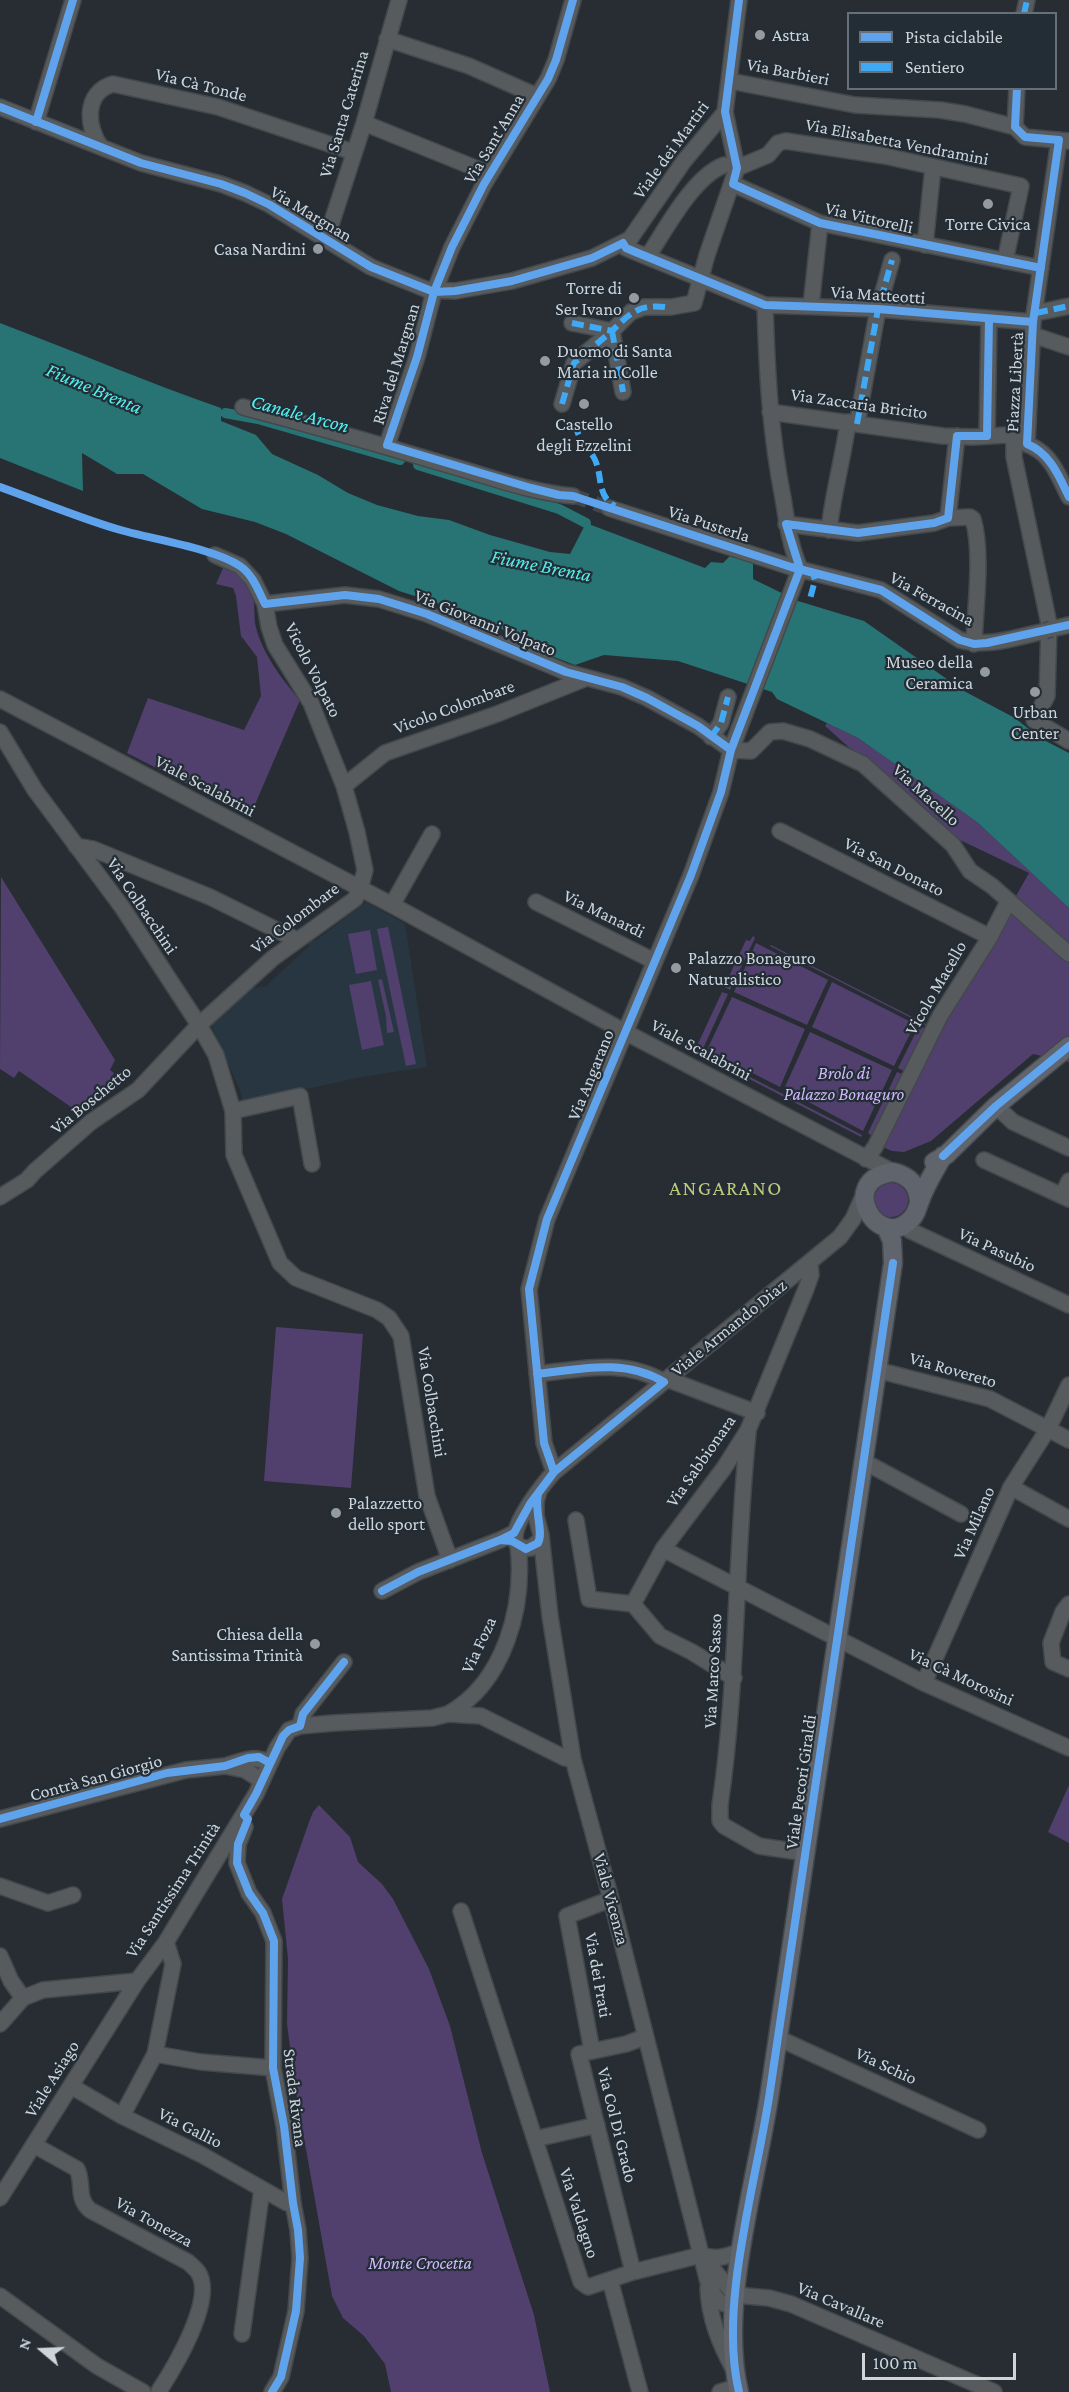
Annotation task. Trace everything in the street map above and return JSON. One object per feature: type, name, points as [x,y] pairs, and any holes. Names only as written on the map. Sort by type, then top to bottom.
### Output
[{"type":"main road","points":[[881,1224],[865,1206],[870,1185],[881,1174],[899,1174],[928,1166],[943,1156],[996,1106],[1069,1046]]},
{"type":"main road","points":[[918,1207],[943,1156]]},
{"type":"main road","points":[[899,1174],[916,1187],[918,1207]]},
{"type":"main road","name":"Viale Armando Diaz","points":[[881,1224],[903,1225],[918,1207]]},
{"type":"main road","name":"Viale Pecori Giraldi","points":[[893,1263],[918,1207]]},
{"type":"main road","name":"Viale Pecori Giraldi","points":[[735,2300],[778,2037],[893,1263],[891,1241],[881,1224]]},
{"type":"main road","points":[[733,2385],[735,2300]]},
{"type":"street","points":[[36,122],[73,0]]},
{"type":"street","name":"Via Santa Caterina","points":[[326,240],[364,123],[399,0]]},
{"type":"street","name":"Via Sant'Anna","points":[[434,292],[452,247],[490,174],[548,79],[556,60],[573,0]]},
{"type":"street","name":"Viale dei Martiri","points":[[623,243],[630,239],[684,161],[724,112],[730,81],[739,0]]},
{"type":"street","name":"Via Sant'Anna","points":[[387,39],[469,66],[537,96]]},
{"type":"street","name":"Via Barbieri","points":[[730,81],[855,105],[915,108],[965,114],[1020,132],[1064,140]]},
{"type":"street","name":"Via Cà Tonde","points":[[101,147],[92,132],[91,109],[94,98],[103,87],[113,84],[218,107],[353,152]]},
{"type":"street","points":[[1017,90],[1020,132]]},
{"type":"street","name":"Via Margnan","points":[[0,107],[141,163],[221,183],[245,193],[270,205],[371,267],[434,292]]},
{"type":"street","points":[[562,404],[574,363],[631,312],[644,307],[694,303],[723,206],[733,184],[724,112]]},
{"type":"street","name":"Via Sant'Anna","points":[[364,123],[490,174]]},
{"type":"street","points":[[1035,318],[1040,272],[1064,140]]},
{"type":"street","name":"Via Elisabetta Vendramini","points":[[648,256],[686,200],[702,181],[730,166],[768,155],[778,143],[786,141],[885,156],[1021,186],[1005,261]]},
{"type":"street","points":[[925,245],[933,167]]},
{"type":"street","name":"Via Vittorelli","points":[[733,184],[820,223],[1005,261],[1040,272]]},
{"type":"street","points":[[811,306],[820,223]]},
{"type":"street","points":[[434,292],[455,291],[512,281],[592,258],[623,243],[626,248],[765,305],[770,412],[786,524],[800,569]]},
{"type":"street","points":[[829,530],[832,503],[892,260]]},
{"type":"street","name":"Riva del Margnan","points":[[387,445],[417,357],[434,292]]},
{"type":"street","name":"Via Matteotti","points":[[765,305],[880,304],[989,319]]},
{"type":"street","points":[[1035,318],[1069,306]]},
{"type":"street","points":[[1035,318],[1069,347]]},
{"type":"street","name":"Piazza Libertà","points":[[1035,318],[1020,442],[1007,435],[983,436],[989,319],[1035,318]]},
{"type":"street","points":[[572,323],[612,331]]},
{"type":"street","points":[[612,331],[623,392]]},
{"type":"street","points":[[243,407],[387,445],[531,488],[573,496]]},
{"type":"street","name":"Via Zaccaria Bricito","points":[[770,412],[950,436],[983,436]]},
{"type":"street","points":[[941,520],[950,436]]},
{"type":"street","points":[[1069,497],[1048,459],[1034,447],[1020,442],[1014,457],[1050,624],[1047,696],[1034,720],[1069,741]]},
{"type":"street","name":"Via Pusterla","points":[[609,507],[800,569]]},
{"type":"street","points":[[786,524],[867,532],[970,517],[973,519],[977,533],[974,644],[1069,625]]},
{"type":"street","points":[[215,555],[240,566],[253,580],[265,604]]},
{"type":"street","name":"Via Angarano","points":[[554,1472],[544,1443],[537,1374],[529,1289],[534,1266],[547,1219],[691,875],[721,792],[731,750],[800,569]]},
{"type":"street","name":"Via Ferracina","points":[[800,569],[881,590],[945,632],[974,644]]},
{"type":"street","name":"Via Giovanni Volpato","points":[[265,604],[345,595],[379,599],[427,614],[584,679],[622,685],[698,726],[731,750]]},
{"type":"street","name":"Vicolo Volpato","points":[[265,604],[275,645],[311,703],[344,786]]},
{"type":"street","name":"Vicolo Colombare","points":[[344,786],[385,753],[497,714],[584,679]]},
{"type":"street","points":[[711,737],[721,723],[728,697]]},
{"type":"street","name":"Viale Scalabrini","points":[[0,699],[393,905],[625,1032],[866,1159],[899,1174]]},
{"type":"street","name":"Via Macello","points":[[731,750],[751,751],[770,732],[777,730],[810,739],[863,764],[952,845],[970,871],[992,886],[1069,954]]},
{"type":"street","name":"Via Colbacchini","points":[[0,732],[35,790],[122,908],[199,1025],[216,1055],[233,1112],[234,1155],[280,1263],[296,1278],[377,1310],[389,1318],[401,1336],[427,1496],[450,1560]]},
{"type":"street","name":"Via Colombare","points":[[199,1025],[245,982],[297,940],[355,899],[365,870],[344,786]]},
{"type":"street","name":"Via San Donato","points":[[780,831],[990,937]]},
{"type":"street","points":[[393,905],[432,834]]},
{"type":"street","points":[[76,846],[93,849],[210,897],[297,940]]},
{"type":"street","name":"Via Manardi","points":[[536,902],[654,961]]},
{"type":"street","name":"Vicolo Macello","points":[[866,1159],[875,1147],[940,1016],[990,937],[1008,902]]},
{"type":"street","name":"Via Boschetto","points":[[0,1197],[27,1180],[91,1122],[138,1090],[199,1025]]},
{"type":"street","points":[[233,1112],[300,1096],[312,1164]]},
{"type":"street","points":[[996,1106],[1013,1122],[1069,1148]]},
{"type":"street","points":[[866,1159],[870,1185]]},
{"type":"street","points":[[984,1160],[1066,1197],[1069,1181]]},
{"type":"street","name":"Viale Armando Diaz","points":[[516,1536],[539,1491],[554,1472],[840,1237],[853,1219],[870,1185]]},
{"type":"street","name":"Viale Armando Diaz","points":[[840,1237],[881,1224]]},
{"type":"street","name":"Via Pasubio","points":[[909,1230],[1069,1305]]},
{"type":"street","points":[[757,1413],[806,1290],[810,1263]]},
{"type":"street","name":"Via Sabbionara","points":[[537,1374],[609,1365],[630,1368],[757,1413],[724,1468],[663,1549],[633,1604]]},
{"type":"street","name":"Via Rovereto","points":[[877,1370],[990,1399],[1069,1440]]},
{"type":"street","name":"Via Milano","points":[[924,1683],[1011,1487],[1048,1429],[1069,1385]]},
{"type":"street","name":"Via Marco Sasso","points":[[748,1430],[736,1588],[734,1678],[720,1821],[724,1826],[759,1846],[806,1853]]},
{"type":"street","points":[[863,1461],[960,1514]]},
{"type":"street","points":[[1011,1487],[1069,1519]]},
{"type":"street","points":[[516,1536],[531,1548],[539,1533],[536,1502],[539,1491]]},
{"type":"street","points":[[382,1591],[418,1572],[516,1536],[531,1521],[539,1533]]},
{"type":"street","points":[[576,1521],[589,1599],[633,1604],[660,1636],[692,1652],[734,1678]]},
{"type":"street","name":"Viale Vicenza","points":[[539,1533],[573,1759],[611,1899],[708,2282],[709,2303],[733,2385]]},
{"type":"street","name":"Via Foza","points":[[481,1716],[473,1705],[502,1651],[514,1616],[516,1536]]},
{"type":"street","points":[[663,1549],[837,1639]]},
{"type":"street","points":[[1069,1604],[1063,1612],[1051,1643],[1053,1662],[1069,1669]]},
{"type":"street","name":"Via Cà Morosini","points":[[837,1639],[924,1683],[1069,1748]]},
{"type":"street","name":"Via Santissima Trinità","points":[[23,1998],[43,1990],[138,1980],[166,1942],[244,1815],[283,1736],[289,1730],[300,1726],[303,1714],[344,1662]]},
{"type":"street","name":"Via Foza","points":[[448,1714],[471,1699],[480,1689]]},
{"type":"street","points":[[300,1726],[422,1719],[448,1714],[481,1716],[565,1758],[573,1759]]},
{"type":"street","name":"Contrà San Giorgio","points":[[0,1819],[167,1773],[225,1766],[248,1758],[259,1757],[270,1763]]},
{"type":"street","name":"Contrà San Giorgio","points":[[225,1766],[245,1770],[262,1781]]},
{"type":"street","name":"Strada Rivana","points":[[244,1815],[248,1819],[238,1844],[237,1863],[249,1893],[263,1914],[274,1941],[273,2068],[284,2126],[300,2258],[296,2311],[280,2377],[272,2392]]},
{"type":"street","points":[[0,1886],[48,1903],[73,1895]]},
{"type":"street","name":"Via dei Prati","points":[[592,2051],[567,1916],[611,1899]]},
{"type":"street","name":"Via Valdagno","points":[[461,1911],[581,2282],[588,2287],[633,2272],[701,2255],[713,2259],[728,2257],[742,2250]]},
{"type":"street","points":[[122,2116],[155,2054],[173,1964],[166,1942]]},
{"type":"street","points":[[0,1956],[11,1981],[23,1998],[0,2024]]},
{"type":"street","name":"Viale Asiago","points":[[0,2198],[138,1980]]},
{"type":"street","name":"Via Col Di Grado","points":[[633,2272],[579,2054],[626,2044],[645,2037]]},
{"type":"street","name":"Via Schio","points":[[778,2037],[978,2130]]},
{"type":"street","points":[[155,2054],[201,2062],[273,2068]]},
{"type":"street","name":"Via Gallio","points":[[71,2086],[122,2116],[202,2155],[287,2203],[293,2203]]},
{"type":"street","points":[[535,2139],[597,2126]]},
{"type":"street","name":"Via Tonezza","points":[[34,2145],[77,2169],[83,2204],[90,2210],[188,2262],[200,2274],[202,2288],[197,2315],[188,2342],[156,2392]]},
{"type":"street","points":[[242,2334],[262,2189]]},
{"type":"street","points":[[701,2255],[735,2300],[724,2304],[716,2300],[708,2282]]},
{"type":"street","points":[[610,2280],[640,2392]]},
{"type":"street","points":[[0,2296],[97,2366],[143,2392]]},
{"type":"street","name":"Via Cavallare","points":[[735,2300],[769,2298],[790,2304],[994,2392]]},
{"type":"shaded area","points":[[366,902],[405,924],[427,1067],[361,1077],[243,1103],[240,1090],[210,1023],[248,989],[266,986],[309,946],[308,942],[316,940]]},
{"type":"green space","points":[[224,566],[232,570],[249,586],[253,598],[255,623],[262,644],[279,674],[300,700],[250,816],[127,753],[148,698],[244,730],[261,696],[257,657],[241,636],[233,588],[216,584]]},
{"type":"green space","points":[[827,723],[858,738],[977,822],[1069,908],[1069,1062],[1033,1054],[931,1141],[904,1152],[892,1151],[880,1146],[907,1089],[1029,873],[958,839],[879,774],[825,726]]},
{"type":"green space","points":[[1,877],[115,1060],[110,1070],[114,1073],[92,1110],[86,1106],[81,1114],[19,1071],[14,1078],[0,1069]]},
{"type":"green space","points":[[388,927],[416,1064],[406,1066],[377,929]]},
{"type":"green space","points":[[370,930],[377,970],[356,974],[348,934]]},
{"type":"green space","points":[[753,936],[755,938],[730,990],[724,987],[746,940],[750,941]]},
{"type":"green space","points":[[756,943],[828,980],[807,1025],[734,992]]},
{"type":"green space","points":[[771,945],[928,1025],[770,946]]},
{"type":"green space","points":[[382,979],[394,1032],[387,1033],[386,1016],[378,980]]},
{"type":"green space","points":[[371,981],[384,1045],[362,1050],[349,985]]},
{"type":"green space","points":[[832,982],[915,1024],[894,1066],[812,1027]]},
{"type":"green space","points":[[722,992],[728,994],[701,1053],[695,1050]]},
{"type":"green space","points":[[732,997],[805,1029],[780,1087],[707,1050]]},
{"type":"green space","points":[[919,1026],[926,1029],[904,1071],[898,1068]]},
{"type":"green space","name":"Brolo di Palazzo Bonaguro","points":[[810,1032],[892,1070],[863,1131],[784,1089]]},
{"type":"green space","name":"Brolo di Palazzo Bonaguro","points":[[704,1053],[862,1135],[861,1137],[703,1055]]},
{"type":"green space","points":[[897,1072],[902,1074],[872,1136],[868,1133]]},
{"type":"green space","points":[[891,1183],[903,1188],[908,1200],[903,1212],[891,1217],[879,1212],[874,1200],[879,1188]]},
{"type":"green space","points":[[276,1327],[363,1334],[351,1488],[264,1481]]},
{"type":"green space","points":[[1069,1785],[1069,1843],[1048,1832]]},
{"type":"green space","name":"Monte Crocetta","points":[[319,1805],[350,1837],[358,1862],[382,1884],[393,1899],[429,1969],[450,2026],[482,2153],[534,2315],[550,2392],[391,2392],[385,2364],[364,2336],[343,2318],[332,2296],[296,2093],[287,2024],[288,1959],[282,1899],[309,1822]]},
{"type":"water","name":"Fiume Brenta","points":[[0,323],[221,408],[221,421],[256,435],[272,454],[318,475],[348,493],[377,505],[418,516],[449,520],[490,535],[550,552],[570,554],[586,523],[705,568],[711,562],[723,563],[731,555],[753,560],[753,579],[798,601],[864,621],[964,691],[1015,718],[1040,738],[1069,753],[1069,908],[977,822],[858,738],[777,699],[772,692],[678,661],[604,655],[575,665],[523,645],[490,620],[399,591],[286,534],[255,522],[202,509],[143,474],[117,474],[82,453],[83,491],[0,458]]},
{"type":"waterway","name":"Canale Arcon","points":[[225,413],[258,419],[400,460]]},
{"type":"waterway","name":"Canale Arcon","points":[[418,465],[559,509],[586,523]]},
{"type":"tunnel","points":[[573,496],[609,508]]},
{"type":"marked path","points":[[1024,12],[1027,0]]},
{"type":"marked path","points":[[881,299],[892,260]]},
{"type":"marked path","points":[[1036,313],[1069,306]]},
{"type":"marked path","points":[[572,323],[612,331],[636,311],[648,307],[665,307]]},
{"type":"marked path","points":[[857,424],[878,309]]},
{"type":"marked path","points":[[612,331],[623,392]]},
{"type":"marked path","points":[[562,404],[574,363],[612,331]]},
{"type":"marked path","points":[[576,423],[580,437],[596,463],[602,490],[615,506]]},
{"type":"marked path","points":[[807,572],[813,574],[815,580],[810,599]]},
{"type":"marked path","points":[[711,737],[721,723],[728,697]]},
{"type":"cycle path","points":[[36,122],[73,0]]},
{"type":"cycle path","points":[[573,0],[556,60],[548,79],[484,184],[452,247],[434,292],[417,357],[387,445],[531,488],[573,496],[791,567],[881,590],[960,640],[974,644],[1069,625]]},
{"type":"cycle path","points":[[739,0],[725,112],[737,168],[733,184],[820,223],[1041,268]]},
{"type":"cycle path","points":[[1017,90],[1015,127],[1025,137],[1059,140],[1033,322],[1027,444],[1048,459],[1069,497]]},
{"type":"cycle path","points":[[0,107],[141,163],[221,184],[245,193],[270,205],[371,267],[434,292],[455,291],[512,281],[592,258],[623,243],[626,248],[765,305],[878,309],[1033,322]]},
{"type":"cycle path","points":[[800,569],[786,524],[858,533],[934,523],[948,518],[957,436],[987,436],[989,319]]},
{"type":"cycle path","points":[[0,487],[102,524],[198,549],[228,560],[240,566],[248,574],[265,604],[345,595],[379,599],[427,614],[566,672],[622,687],[647,698],[698,726],[731,750]]},
{"type":"cycle path","points":[[554,1472],[544,1443],[529,1289],[547,1219],[691,875],[721,792],[731,750],[800,569]]},
{"type":"cycle path","points":[[943,1156],[996,1106],[1069,1046]]},
{"type":"cycle path","points":[[739,2392],[734,2358],[733,2321],[736,2282],[770,2091],[893,1263]]},
{"type":"cycle path","points":[[382,1591],[418,1572],[514,1533],[530,1504],[554,1472],[664,1382],[633,1370],[618,1368],[586,1368],[537,1374]]},
{"type":"cycle path","points":[[500,1540],[512,1541],[526,1549],[538,1543],[540,1538],[538,1494]]},
{"type":"cycle path","points":[[272,2392],[281,2377],[296,2311],[300,2258],[284,2126],[273,2068],[274,1941],[263,1913],[249,1893],[237,1863],[238,1844],[248,1819],[244,1815],[283,1736],[289,1730],[300,1726],[303,1714],[344,1662]]},
{"type":"cycle path","points":[[0,1819],[167,1773],[225,1766],[248,1758],[259,1757],[270,1763]]},
{"type":"place","name":"Astra","points":[[760,35]]},
{"type":"place","name":"Torre Civica","points":[[988,204]]},
{"type":"place","name":"Casa Nardini","points":[[318,249]]},
{"type":"place","name":"Torre di Ser Ivano","points":[[634,298]]},
{"type":"place","name":"Duomo di Santa Maria in Colle","points":[[545,361]]},
{"type":"place","name":"Castello degli Ezzelini","points":[[584,404]]},
{"type":"place","name":"Museo della Ceramica","points":[[985,672]]},
{"type":"place","name":"Urban Center","points":[[1035,692]]},
{"type":"place","name":"Palazzo Bonaguro Naturalistico","points":[[676,968]]},
{"type":"place","name":"Palazzetto dello sport","points":[[336,1513]]},
{"type":"place","name":"Chiesa della Santissima Trinità","points":[[315,1644]]},
{"type":"district","name":"ANGARANO","points":[[726,1189]]}]
